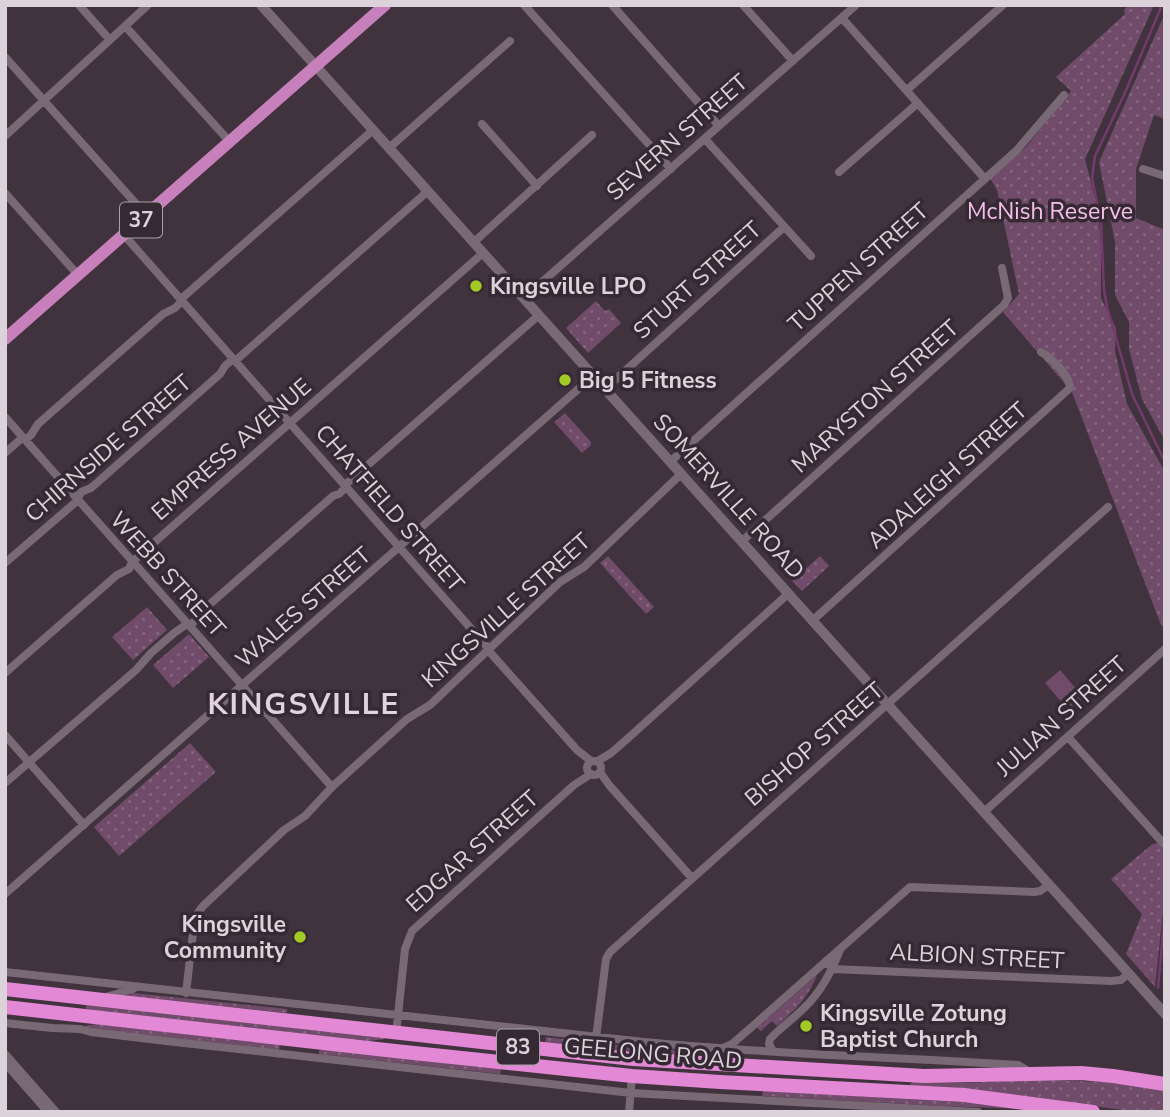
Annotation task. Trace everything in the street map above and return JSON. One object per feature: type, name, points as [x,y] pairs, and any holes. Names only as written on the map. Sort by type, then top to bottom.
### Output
[{"type":"highway","name":"GEELONG ROAD","points":[[5,989],[633,1059],[957,1077],[1081,1073],[1165,1084]]},
{"type":"highway","points":[[71,997],[85,1016]]},
{"type":"highway","name":"GEELONG ROAD","points":[[5,1007],[632,1076],[989,1097],[1093,1112]]},
{"type":"highway","points":[[394,1051],[396,1034]]},
{"type":"highway","points":[[632,1076],[633,1059]]},
{"type":"highway","points":[[889,1091],[900,1087],[908,1075]]},
{"type":"main road","name":"SOMERVILLE ROAD","points":[[261,5],[1165,1014]]},
{"type":"main road","name":"37","points":[[5,339],[385,5]]},
{"type":"street","points":[[79,5],[110,40]]},
{"type":"street","points":[[5,136],[148,5]]},
{"type":"street","points":[[524,5],[671,169]]},
{"type":"street","points":[[612,5],[719,126]]},
{"type":"street","points":[[743,5],[793,61]]},
{"type":"street","name":"SEVERN STREET","points":[[524,298],[856,5]]},
{"type":"street","points":[[907,90],[1003,5]]},
{"type":"street","points":[[842,18],[985,179]]},
{"type":"street","points":[[125,26],[230,142]]},
{"type":"street","points":[[389,148],[510,41]]},
{"type":"street","points":[[5,57],[146,215]]},
{"type":"street","name":"TUPPEN STREET","points":[[670,462],[1023,145],[1064,94]]},
{"type":"street","points":[[839,172],[918,103]]},
{"type":"street","points":[[482,124],[537,186]]},
{"type":"street","points":[[5,453],[31,435],[38,424],[163,314],[175,308],[373,130]]},
{"type":"street","points":[[474,242],[592,135]]},
{"type":"street","points":[[705,139],[811,256]]},
{"type":"street","points":[[1143,169],[1165,176]]},
{"type":"street","name":"CHIRNSIDE STREET","points":[[5,564],[78,500],[81,492],[92,487],[220,374],[226,365],[428,191]]},
{"type":"street","points":[[5,193],[78,275]]},
{"type":"street","name":"STURT STREET","points":[[605,389],[784,228]]},
{"type":"street","name":"CHATFIELD STREET","points":[[124,235],[692,878]]},
{"type":"street","name":"EMPRESS AVENUE","points":[[5,673],[117,575],[129,569],[132,562],[484,253]]},
{"type":"street","name":"MARYSTON STREET","points":[[741,542],[1004,306],[1008,298],[1002,268]]},
{"type":"street","points":[[5,783],[136,670],[168,638],[196,620],[200,612],[333,496],[339,494],[538,315]]},
{"type":"street","name":"ADALEIGH STREET","points":[[813,621],[1070,388],[1071,383],[1067,377],[1041,352]]},
{"type":"street","name":"WALES STREET","points":[[5,894],[593,376]]},
{"type":"street","name":"WEBB STREET","points":[[5,417],[332,787]]},
{"type":"street","name":"KINGSVILLE STREET","points":[[186,992],[193,928],[198,912],[284,830],[306,816],[332,787],[409,717],[431,704],[565,578],[587,564],[681,474]]},
{"type":"street","name":"BISHOP STREET","points":[[596,1038],[608,954],[1108,507]]},
{"type":"street","name":"EDGAR STREET","points":[[396,1034],[405,948],[414,929],[788,594]]},
{"type":"street","name":"JULIAN STREET","points":[[984,812],[1165,649]]},
{"type":"street","points":[[5,735],[84,825]]},
{"type":"street","points":[[1068,737],[1163,843]]},
{"type":"street","points":[[722,1048],[732,1044],[829,965],[841,947],[913,886],[1034,892],[1049,885]]},
{"type":"street","points":[[773,1051],[769,1044],[771,1038],[807,1006],[827,981],[829,965]]},
{"type":"street","name":"ALBION STREET","points":[[829,965],[1111,981],[1119,981],[1128,974]]},
{"type":"street","name":"GEELONG ROAD","points":[[5,972],[596,1038],[1018,1065],[1032,1073]]},
{"type":"street","name":"GEELONG ROAD","points":[[96,1000],[137,987]]},
{"type":"street","points":[[69,1029],[80,1023],[85,1016]]},
{"type":"street","name":"GEELONG ROAD","points":[[5,1023],[80,1029],[631,1093],[978,1112]]},
{"type":"street","points":[[5,1054],[56,1112]]},
{"type":"street","points":[[897,1058],[906,1063],[908,1075]]},
{"type":"street","points":[[5,1063],[48,1112]]},
{"type":"street","points":[[629,1112],[632,1076]]},
{"type":"green space","name":"McNish Reserve","points":[[1128,5],[1154,5],[1085,159],[1097,206],[1101,243],[1101,298],[1116,328],[1115,351],[1127,404],[1165,472],[1165,629],[1161,625],[1072,392],[1003,312],[1019,294],[997,190],[990,178],[1026,147],[1071,91],[1056,77],[1125,14],[1124,10]]},
{"type":"green space","points":[[1165,13],[1165,119],[1154,115],[1136,169],[1136,218],[1165,230],[1165,441],[1142,399],[1129,349],[1129,322],[1115,295],[1115,242],[1099,162]]},
{"type":"green space","points":[[596,301],[605,311],[609,309],[621,323],[588,353],[566,328]]},
{"type":"green space","points":[[565,413],[591,442],[582,453],[554,422]]},
{"type":"green space","points":[[608,556],[654,607],[646,614],[600,563]]},
{"type":"green space","points":[[820,556],[829,566],[802,591],[792,581]]},
{"type":"green space","points":[[147,607],[167,630],[133,660],[112,637]]},
{"type":"green space","points":[[189,634],[209,657],[173,688],[153,665]]},
{"type":"green space","points":[[1060,670],[1084,698],[1069,711],[1045,683]]},
{"type":"green space","points":[[190,743],[216,772],[119,856],[94,827]]},
{"type":"green space","points":[[1165,840],[1165,893],[1155,987],[1126,954],[1142,914],[1111,879],[1151,845]]},
{"type":"green space","points":[[817,975],[805,997],[777,1026],[772,1021],[761,1031],[757,1028]]},
{"type":"green space","points":[[133,993],[287,1009],[287,1013],[126,996]]},
{"type":"green space","points":[[87,1005],[385,1039],[368,1041],[90,1010],[85,1008]]},
{"type":"green space","points":[[96,1024],[280,1044],[279,1050],[86,1026]]},
{"type":"green space","points":[[546,1037],[704,1052],[686,1056],[545,1043]]},
{"type":"green space","points":[[319,1050],[501,1069],[500,1074],[319,1054]]},
{"type":"green space","points":[[912,1082],[1106,1082],[1165,1090],[1165,1112],[1137,1112],[977,1090],[909,1086]]},
{"type":"green space","points":[[763,1091],[976,1103],[1025,1109],[762,1096]]},
{"type":"waterway","points":[[1162,5],[1095,156],[1092,178],[1101,223],[1107,306],[1132,394],[1165,462]]},
{"type":"waterway","points":[[1158,988],[1165,911]]},
{"type":"place","name":"Kingsville LPO","points":[[476,286]]},
{"type":"place","name":"Big 5 Fitness","points":[[565,380]]},
{"type":"place","name":"Kingsville Community","points":[[300,937]]},
{"type":"place","name":"Kingsville Zotung Baptist Church","points":[[806,1026]]},
{"type":"district","name":"KINGSVILLE","points":[[304,704]]}]
